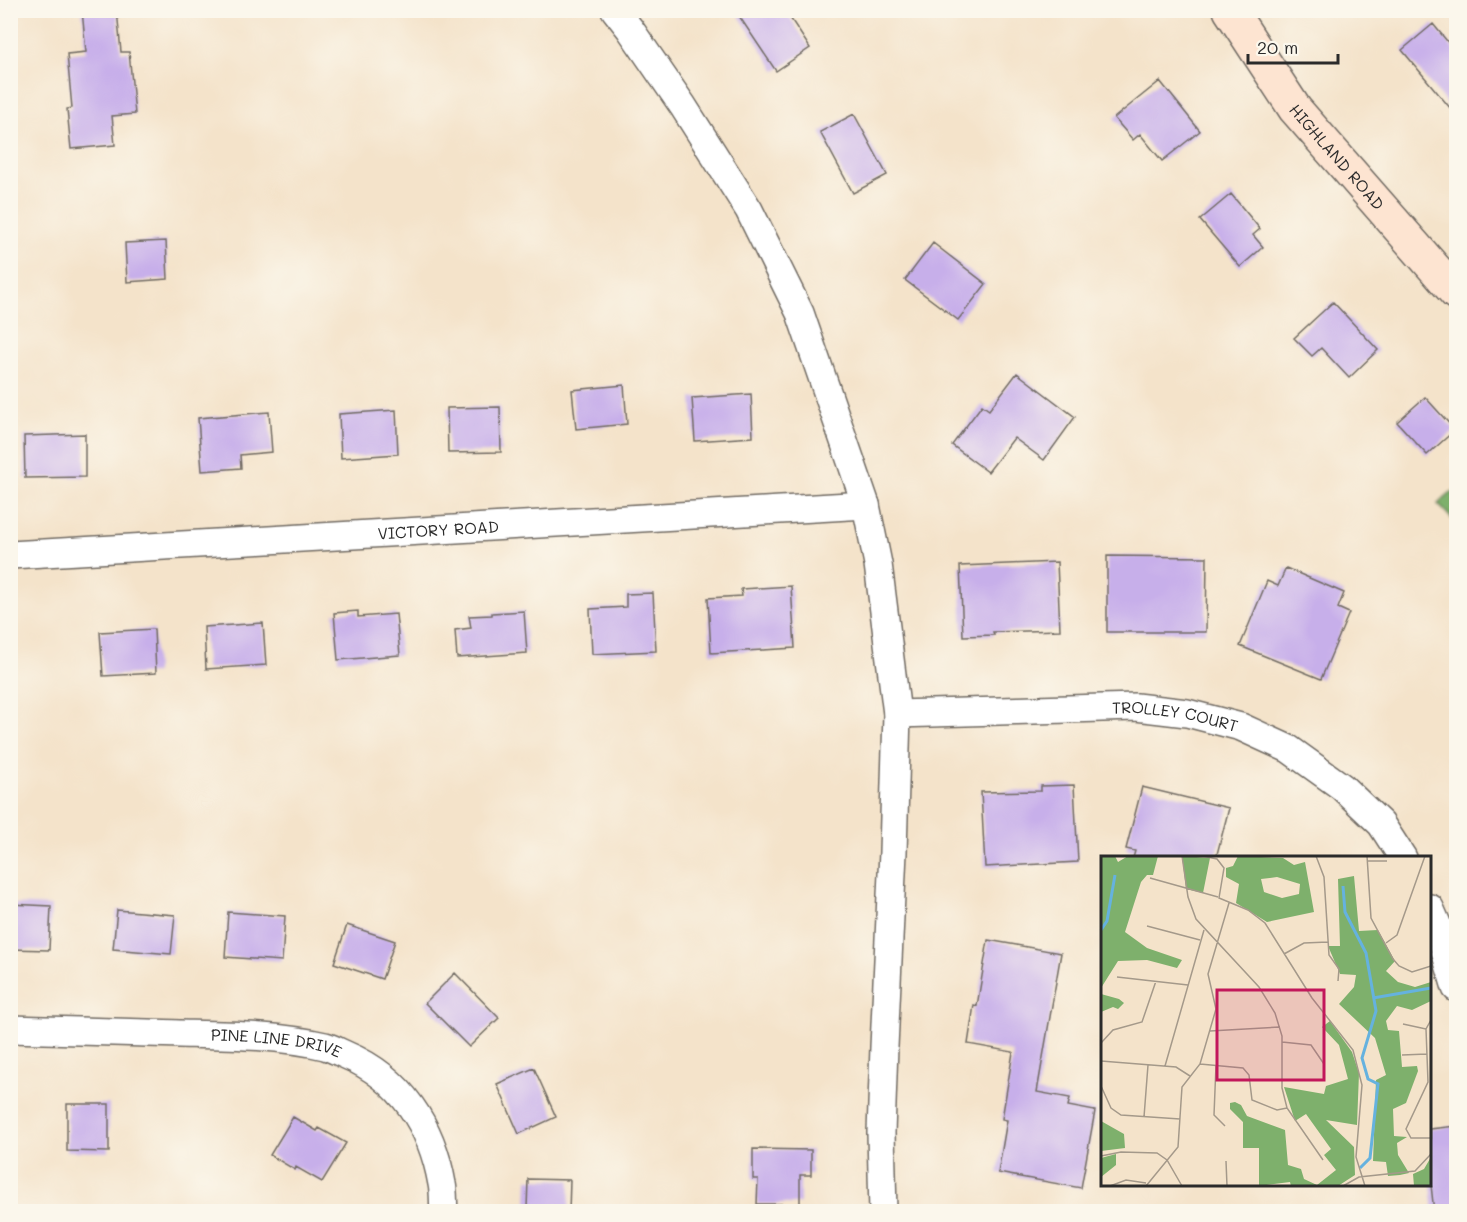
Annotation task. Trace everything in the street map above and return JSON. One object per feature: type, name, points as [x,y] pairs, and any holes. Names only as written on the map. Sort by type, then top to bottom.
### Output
[{"type":"street","points":[[615,10],[683,106],[749,210],[800,313],[866,505],[878,564],[897,714],[881,1133],[883,1212]]},
{"type":"street","name":"HIGHLAND ROAD","points":[[1230,10],[1295,109],[1456,293]]},
{"type":"street","name":"VICTORY ROAD","points":[[10,555],[866,505]]},
{"type":"street","name":"TROLLEY COURT","points":[[897,714],[1136,707],[1187,713],[1241,727],[1289,749],[1342,787],[1381,824],[1402,856]]},
{"type":"street","points":[[1431,910],[1456,988]]},
{"type":"street","name":"PINE LINE DRIVE","points":[[10,1029],[248,1036],[327,1047],[354,1058],[376,1070],[394,1085],[426,1130],[443,1185],[444,1212]]},
{"type":"green space","points":[[1456,489],[1456,523],[1438,504]]},
{"type":"building","points":[[82,10],[117,10],[121,52],[129,52],[135,114],[112,116],[115,145],[71,149],[67,109],[72,108],[67,54],[86,52]]},
{"type":"building","points":[[735,10],[785,10],[810,48],[776,71]]},
{"type":"building","points":[[1433,24],[1456,52],[1456,115],[1402,50]]},
{"type":"building","points":[[1160,81],[1200,131],[1162,161],[1140,134],[1133,140],[1114,118]]},
{"type":"building","points":[[854,114],[887,175],[853,193],[820,132]]},
{"type":"building","points":[[1231,194],[1260,229],[1253,235],[1263,247],[1240,267],[1200,220]]},
{"type":"building","points":[[166,241],[168,279],[127,282],[125,243]]},
{"type":"building","points":[[933,243],[986,284],[958,320],[905,280]]},
{"type":"building","points":[[1333,302],[1378,350],[1349,378],[1321,348],[1312,356],[1294,338]]},
{"type":"building","points":[[1017,373],[1075,417],[1044,460],[1014,438],[988,472],[952,445],[982,405],[989,410]]},
{"type":"building","points":[[624,385],[627,424],[576,429],[572,390]]},
{"type":"building","points":[[751,394],[753,437],[695,441],[692,398]]},
{"type":"building","points":[[1425,397],[1455,430],[1427,455],[1397,422]]},
{"type":"building","points":[[500,407],[501,452],[448,453],[447,408]]},
{"type":"building","points":[[396,410],[398,454],[341,458],[339,414]]},
{"type":"building","points":[[269,412],[272,452],[240,455],[241,468],[202,471],[198,418]]},
{"type":"building","points":[[85,434],[85,477],[25,478],[24,436]]},
{"type":"building","points":[[1107,556],[1207,557],[1206,632],[1107,632]]},
{"type":"building","points":[[1057,562],[1060,630],[993,632],[994,635],[963,636],[960,566]]},
{"type":"building","points":[[1286,568],[1344,593],[1338,608],[1349,613],[1321,679],[1240,646],[1267,581],[1278,586]]},
{"type":"building","points":[[791,586],[795,648],[711,653],[708,598],[742,596],[741,589]]},
{"type":"building","points":[[653,593],[656,651],[592,654],[590,609],[626,607],[626,594]]},
{"type":"building","points":[[358,611],[358,617],[396,614],[400,655],[338,660],[334,613]]},
{"type":"building","points":[[524,611],[527,653],[457,658],[455,630],[471,628],[469,616]]},
{"type":"building","points":[[263,623],[266,665],[206,669],[204,627]]},
{"type":"building","points":[[154,629],[156,673],[103,676],[100,632]]},
{"type":"building","points":[[1074,785],[1078,862],[985,867],[981,792],[1041,791],[1041,786]]},
{"type":"building","points":[[1142,787],[1229,808],[1217,856],[1134,856],[1135,851],[1126,849]]},
{"type":"building","points":[[10,904],[51,906],[49,950],[10,949]]},
{"type":"building","points":[[117,910],[175,915],[171,954],[113,949]]},
{"type":"building","points":[[228,912],[285,916],[282,961],[225,957]]},
{"type":"building","points":[[347,925],[395,941],[382,979],[334,963]]},
{"type":"building","points":[[988,940],[1061,953],[1037,1092],[1070,1098],[1068,1106],[1095,1111],[1081,1188],[998,1173],[1007,1120],[1002,1119],[1013,1052],[968,1044]]},
{"type":"building","points":[[455,973],[499,1018],[469,1047],[425,1003]]},
{"type":"building","points":[[534,1068],[556,1117],[519,1134],[497,1084]]},
{"type":"building","points":[[67,1104],[109,1104],[109,1152],[67,1151]]},
{"type":"building","points":[[293,1117],[317,1131],[319,1128],[346,1143],[322,1182],[270,1155]]},
{"type":"building","points":[[1456,1126],[1456,1212],[1434,1212],[1431,1185],[1431,1129]]},
{"type":"building","points":[[753,1149],[811,1150],[811,1175],[800,1175],[800,1204],[757,1204],[758,1179],[753,1179]]},
{"type":"building","points":[[528,1179],[570,1180],[569,1212],[529,1212],[527,1209]]}]
